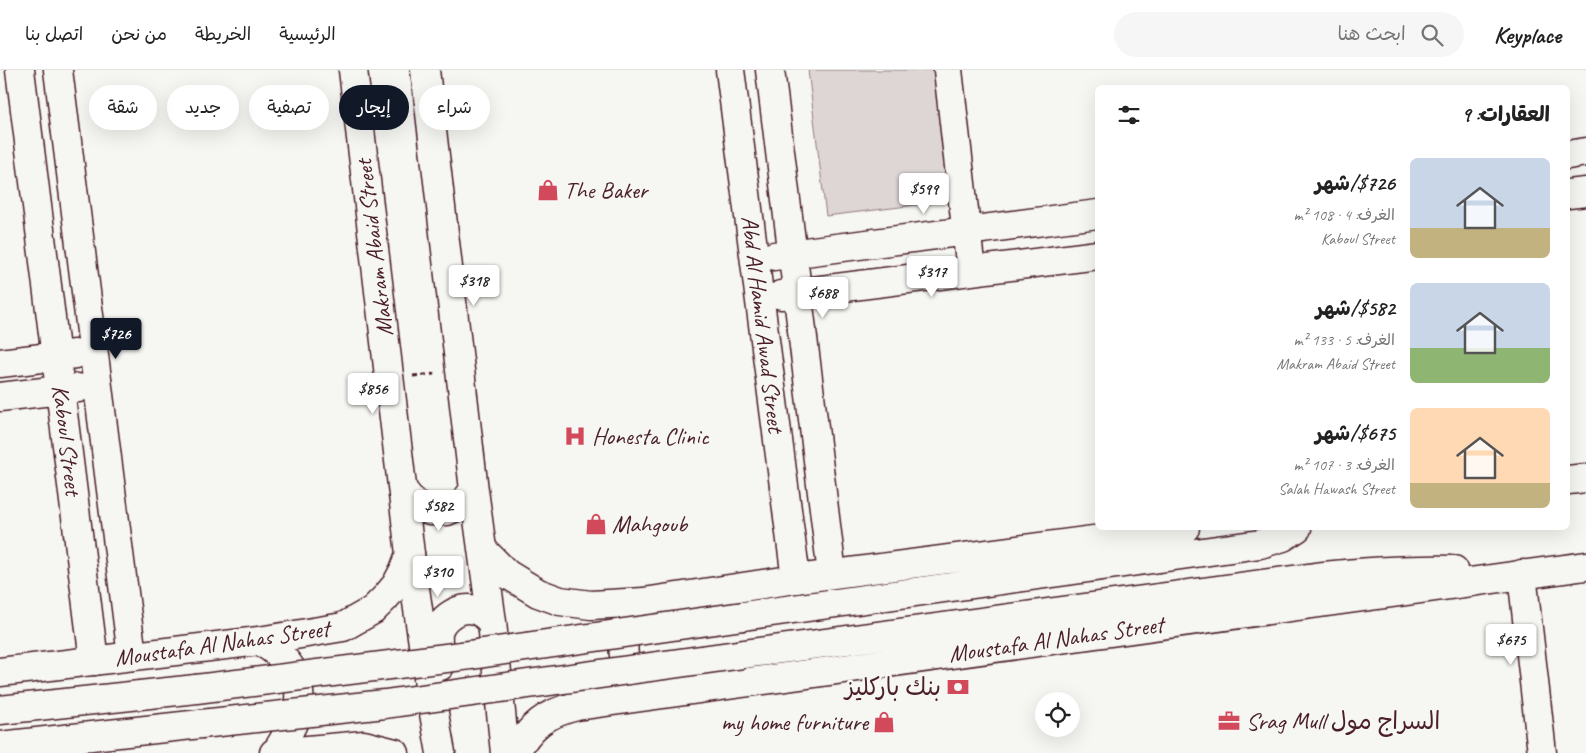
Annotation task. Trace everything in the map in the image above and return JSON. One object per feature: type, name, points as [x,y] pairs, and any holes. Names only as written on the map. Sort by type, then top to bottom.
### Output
[{"type":"main road","name":"Kaboul Street","points":[[20,70],[12,99],[56,356],[94,660]]},
{"type":"main road","name":"Kaboul Street","points":[[58,70],[132,656]]},
{"type":"main road","name":"Makram Abaid Street","points":[[353,70],[410,554],[429,686],[441,753]]},
{"type":"main road","points":[[425,70],[474,490],[492,622],[504,753]]},
{"type":"main road","name":"Abd Al Hamid Awad Street","points":[[730,70],[796,579]]},
{"type":"main road","name":"Abd Al Hamid Awad Street","points":[[770,70],[832,574]]},
{"type":"main road","points":[[948,70],[971,271]]},
{"type":"main road","points":[[1570,155],[1586,152]]},
{"type":"main road","points":[[1570,194],[1586,192]]},
{"type":"main road","points":[[754,258],[1095,214]]},
{"type":"main road","points":[[760,299],[1095,255]]},
{"type":"main road","points":[[0,363],[94,351]]},
{"type":"main road","points":[[0,398],[98,385]]},
{"type":"main road","points":[[1570,480],[1586,478]]},
{"type":"main road","points":[[403,490],[414,504],[430,511],[447,511],[463,504],[474,490]]},
{"type":"main road","points":[[482,550],[507,574],[538,593],[560,602],[591,605],[644,602],[832,574],[1170,530]]},
{"type":"main road","points":[[0,710],[323,674],[597,638],[1260,544],[1283,537],[1295,530]]},
{"type":"main road","name":"Moustafa Al Nahas Street","points":[[0,672],[259,642],[343,627],[373,610],[385,598],[396,585],[410,554]]},
{"type":"main road","name":"Moustafa Al Nahas Street","points":[[515,753],[523,739],[546,717],[561,710],[577,706],[1586,566]]},
{"type":"main road","points":[[0,746],[385,704],[1315,577],[1418,569],[1522,574],[1542,753]]},
{"type":"main road","points":[[644,602],[627,626],[623,644],[623,656],[632,678],[648,696]]},
{"type":"main road","points":[[429,686],[438,679],[440,674],[438,634],[442,624],[448,617],[466,609],[476,610],[485,614],[492,622]]},
{"type":"main road","points":[[259,642],[274,649],[285,659],[294,673],[298,688],[299,704],[295,720],[275,753]]},
{"type":"main road","points":[[275,753],[364,745],[395,753]]},
{"type":"path","points":[[390,378],[460,372]]},
{"type":"shaded area","points":[[808,70],[957,70],[974,198],[826,216]]},
{"type":"place","name":"The Baker","points":[[548,190]]},
{"type":"place","name":"Honesta Clinic","points":[[575,436]]},
{"type":"place","name":"Mahgoub","points":[[596,524]]},
{"type":"place","name":"بنك باركليز","points":[[958,687]]},
{"type":"place","name":"Srag Mull السراج مول","points":[[1229,721]]},
{"type":"place","name":"my home furniture","points":[[884,722]]}]
